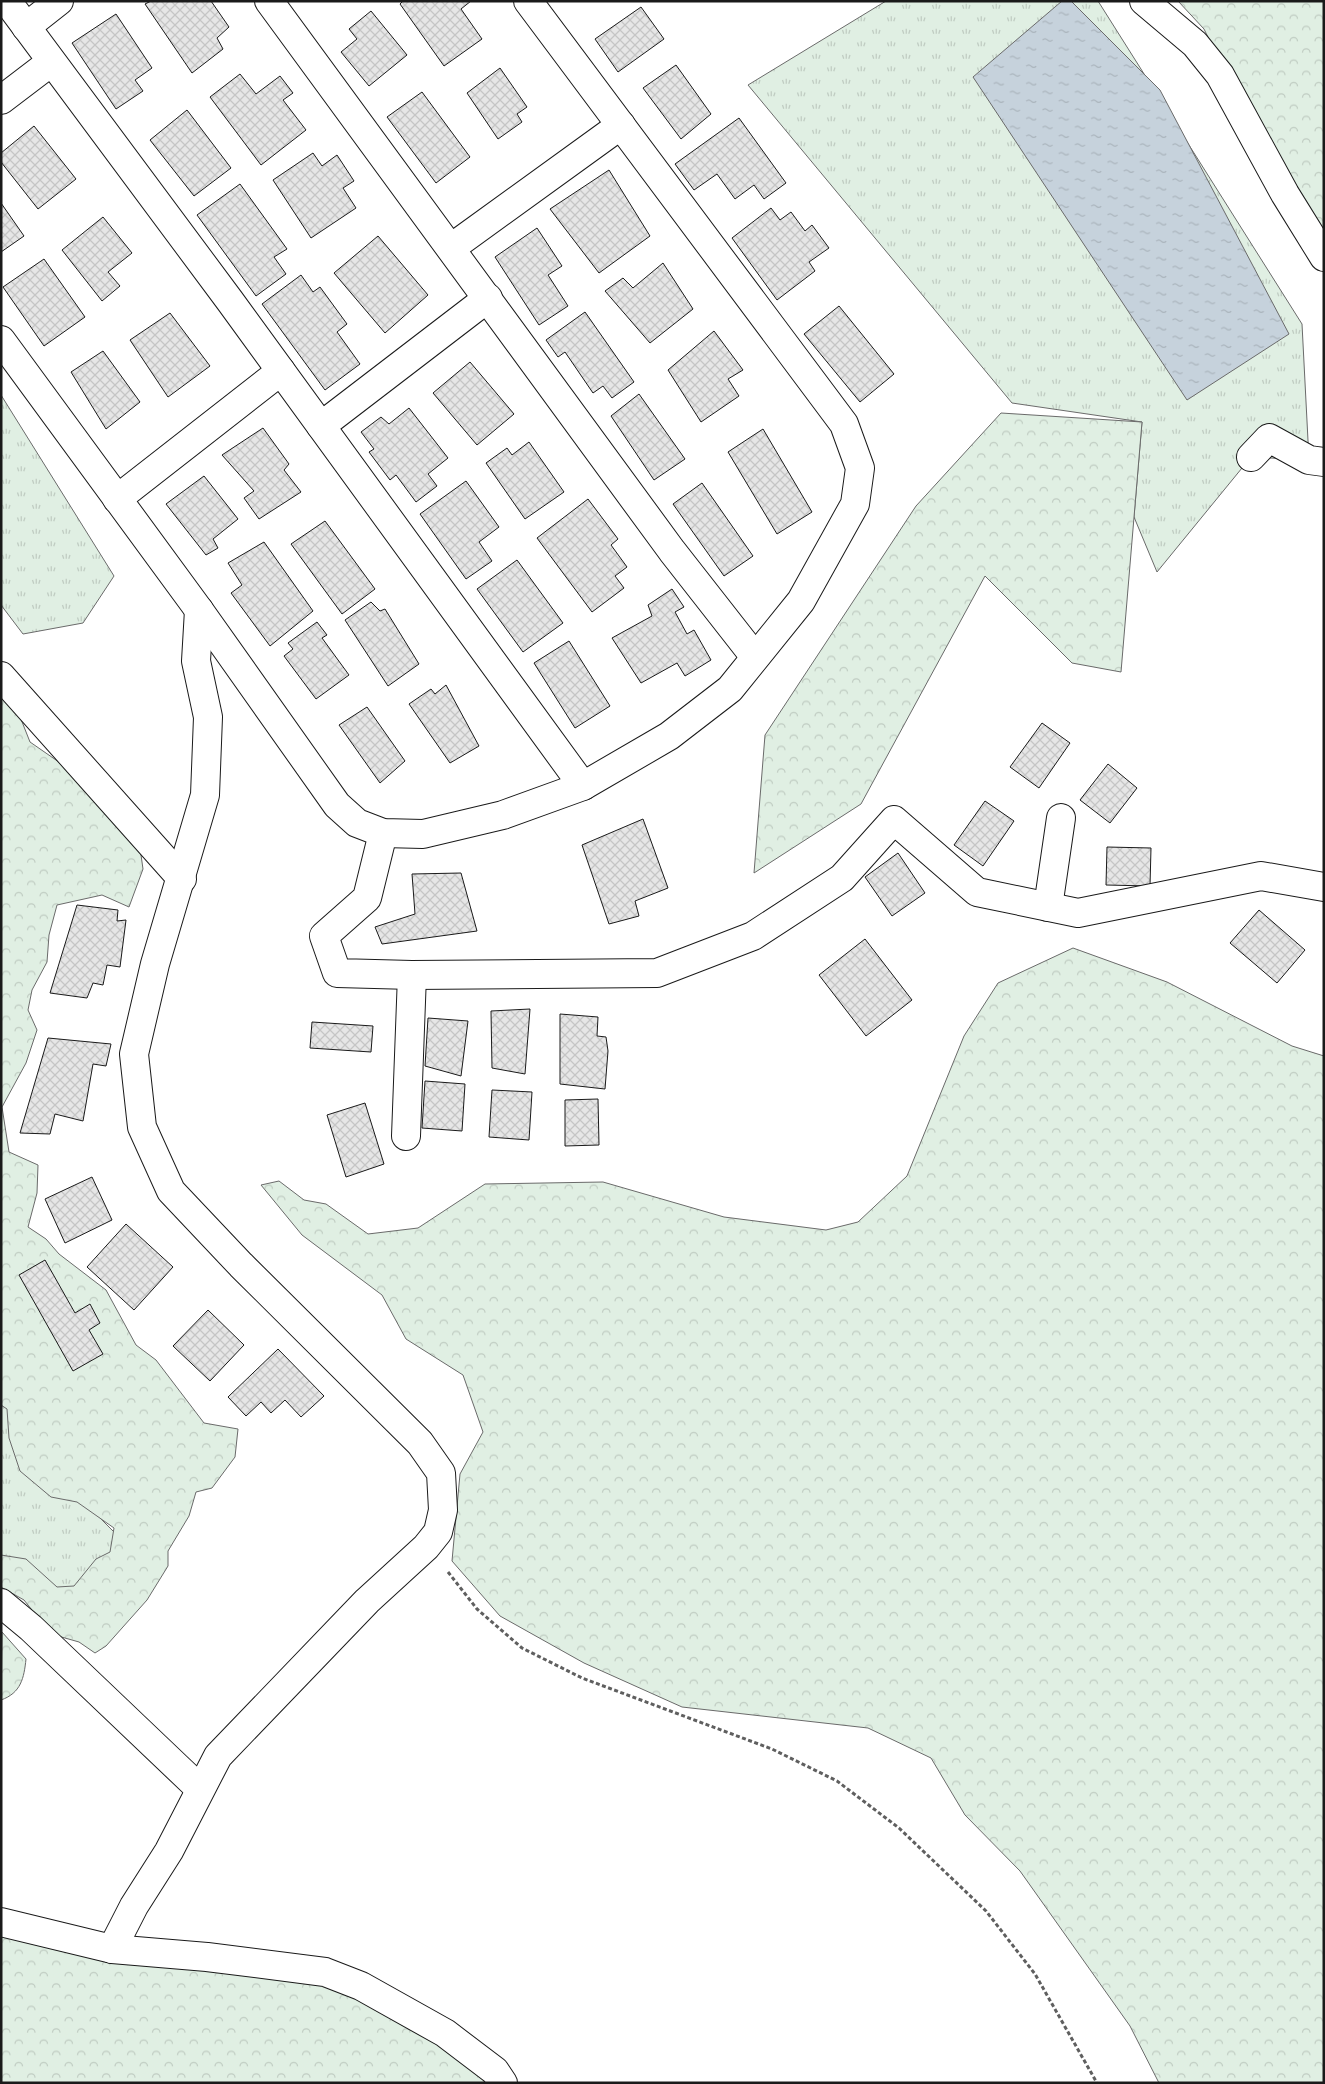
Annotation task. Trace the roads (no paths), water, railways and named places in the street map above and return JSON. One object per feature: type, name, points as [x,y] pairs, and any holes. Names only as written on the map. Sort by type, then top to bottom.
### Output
[{"type":"street","points":[[6,1],[280,370],[583,786]]},
{"type":"street","points":[[26,27],[59,1]]},
{"type":"street","points":[[270,1],[666,543],[755,657]]},
{"type":"street","points":[[1144,1],[1195,44],[1220,75],[1285,194],[1324,257]]},
{"type":"street","points":[[1,340],[199,610],[337,805],[357,823],[383,833],[423,834],[503,815],[583,786],[670,736],[730,689],[801,601],[854,504],[860,468],[844,424],[621,125],[540,5]]},
{"type":"street","points":[[1,100],[51,62]]},
{"type":"street","points":[[451,248],[621,125]]},
{"type":"street","points":[[321,426],[488,298]]},
{"type":"street","points":[[117,499],[280,370]]},
{"type":"street","points":[[1251,457],[1269,438],[1309,460],[1324,462]]},
{"type":"street","points":[[112,1949],[134,1906],[170,1851],[218,1756],[367,1601],[426,1547],[438,1532],[443,1510],[442,1473],[420,1443],[241,1265],[171,1192],[142,1127],[134,1054],[155,964],[182,879],[205,795],[208,717],[196,661],[199,610]]},
{"type":"street","points":[[1,676],[182,879]]},
{"type":"street","points":[[1048,907],[1061,818]]},
{"type":"street","points":[[383,833],[367,898],[324,936],[337,973],[412,975],[658,973],[753,936],[842,878],[894,820],[977,892],[1078,913],[1261,876],[1324,887]]},
{"type":"street","points":[[406,1136],[412,975]]},
{"type":"street","points":[[1,1603],[31,1628],[200,1789]]},
{"type":"street","points":[[1,1922],[112,1949],[226,1959],[325,1972],[361,1986],[445,2033],[495,2071],[503,2083]]},
{"type":"water","points":[[1062,1],[1071,1],[1160,90],[1289,334],[1187,400],[973,77]]}]
